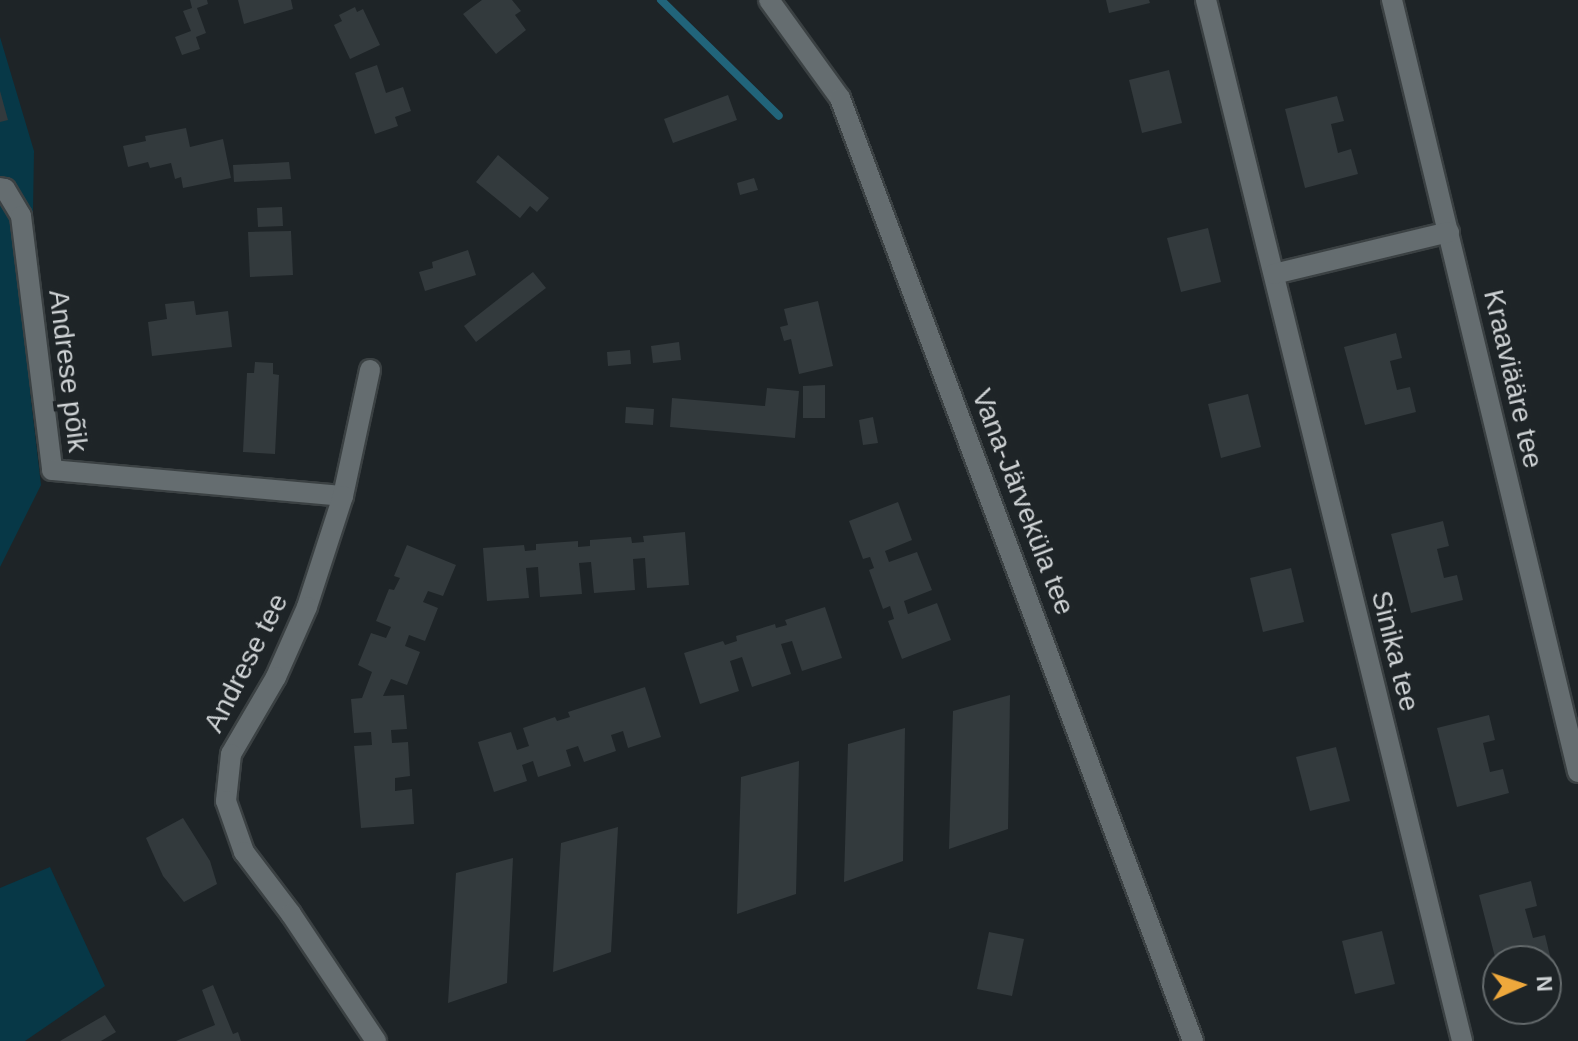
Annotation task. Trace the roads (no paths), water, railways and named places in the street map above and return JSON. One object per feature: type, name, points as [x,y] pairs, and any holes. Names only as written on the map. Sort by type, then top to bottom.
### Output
[{"type":"street","name":"Vana-Järveküla tee","points":[[769,0],[840,98],[1193,1041]]},
{"type":"street","name":"Sinika tee","points":[[1206,0],[1462,1041]]},
{"type":"street","name":"Kraaviääre tee","points":[[1392,0],[1578,772]]},
{"type":"street","name":"Andrese põik","points":[[0,188],[5,189],[21,216],[52,470],[343,496]]},
{"type":"street","points":[[1274,274],[1449,232]]},
{"type":"street","name":"Andrese tee","points":[[370,370],[343,496],[307,607],[276,677],[231,754],[226,801],[244,852],[376,1041]]},
{"type":"waterway","points":[[661,0],[779,116]]}]
